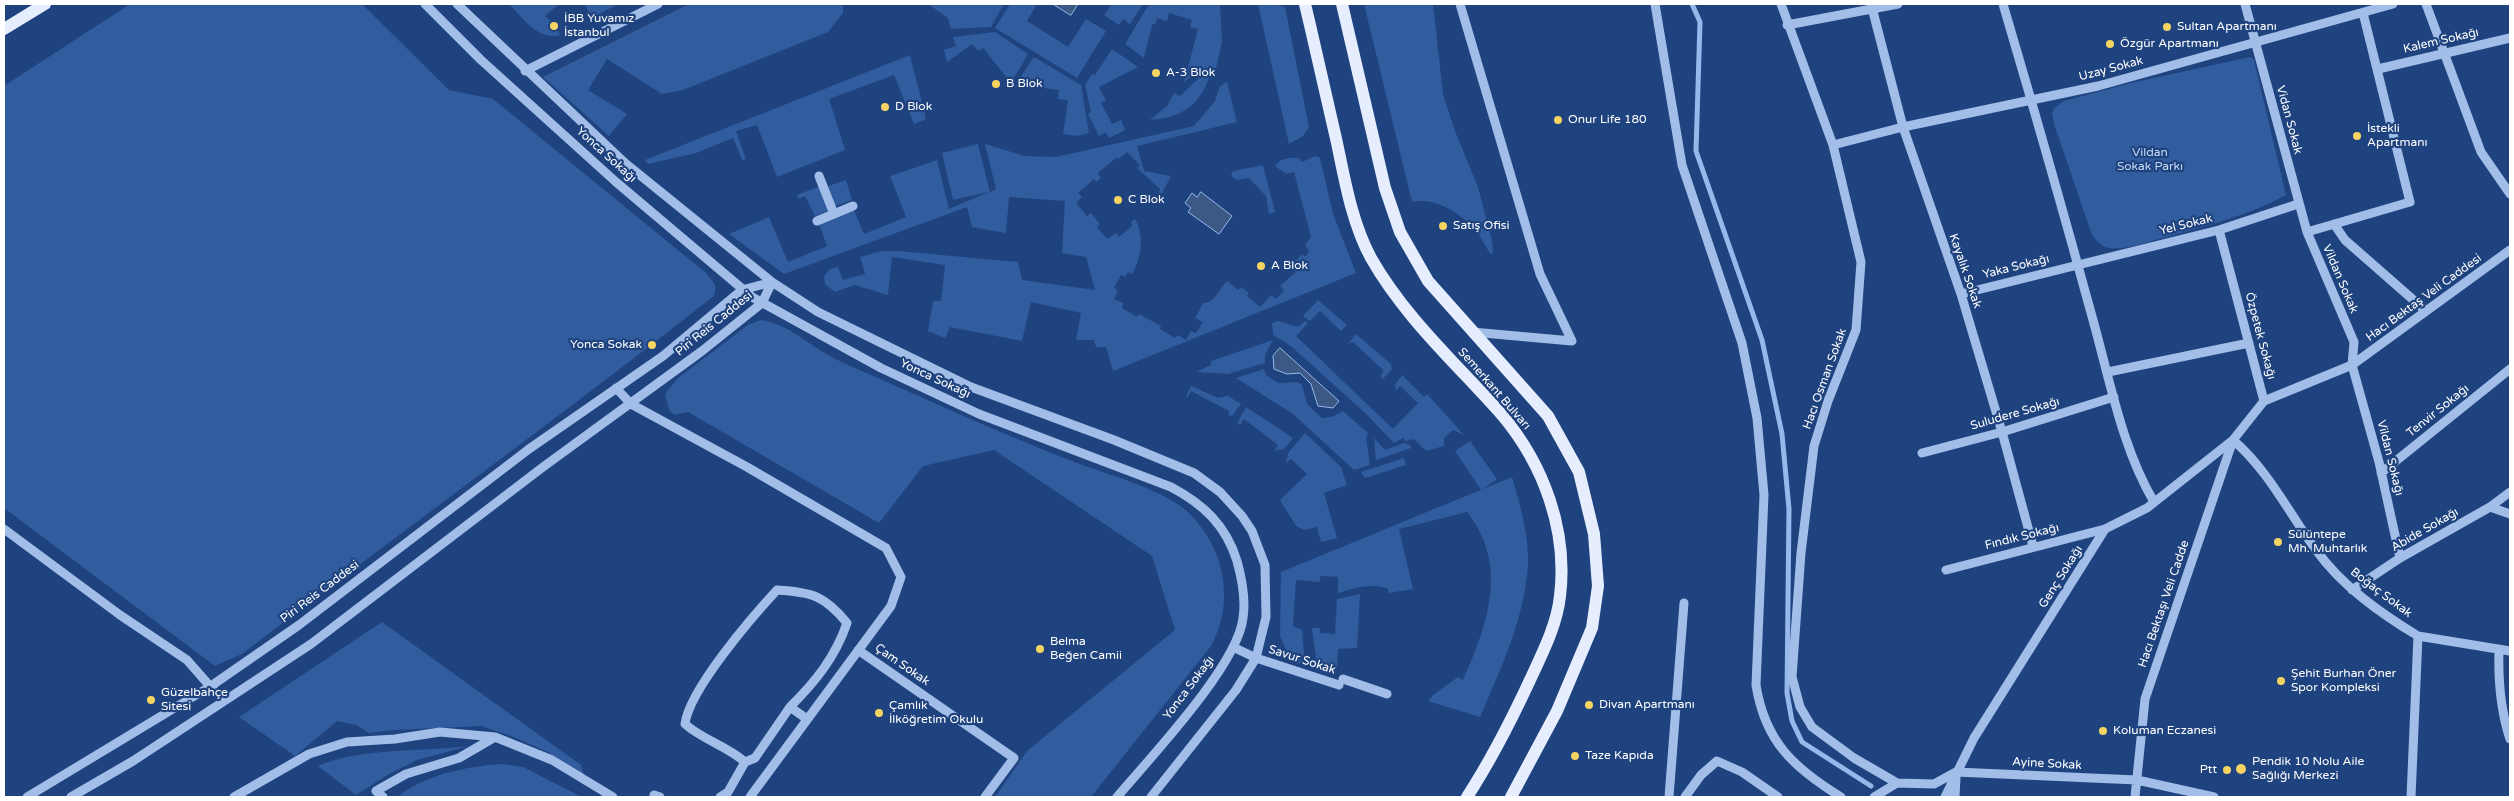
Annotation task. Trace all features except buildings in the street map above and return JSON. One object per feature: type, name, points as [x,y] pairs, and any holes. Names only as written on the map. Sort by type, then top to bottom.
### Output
[{"type":"main road","points":[[4,29],[45,4]]},
{"type":"main road","name":"Semerkant Bulvarı","points":[[1306,4],[1351,204],[1370,256],[1395,295],[1415,320],[1501,415],[1532,456],[1547,489],[1558,529],[1561,575],[1560,598],[1554,622],[1544,651],[1506,732],[1467,797]]},
{"type":"main road","name":"Semerkant Bulvarı","points":[[1342,4],[1385,188],[1400,232],[1428,281],[1471,332],[1526,389],[1548,416],[1579,472],[1594,534],[1598,586],[1592,628],[1557,711],[1511,797]]},
{"type":"main road","points":[[4,15],[14,18],[24,17]]},
{"type":"street","name":"Yonca Sokağı","points":[[425,4],[481,60],[609,175],[742,290],[762,303],[881,368],[979,414],[1171,487],[1193,499],[1212,516],[1226,534],[1241,573],[1243,619],[1233,647],[1218,672],[1118,797]]},
{"type":"street","points":[[457,4],[525,71],[658,4]]},
{"type":"street","points":[[1460,4],[1540,274],[1572,341],[1471,332]]},
{"type":"street","points":[[1655,4],[1682,165],[1742,343],[1757,418],[1764,495],[1756,685],[1760,706],[1767,728],[1788,757],[1818,783],[1842,797]]},
{"type":"street","name":"Hacı Osman Sokak","points":[[1780,4],[1833,146],[1861,262],[1856,330],[1828,401],[1814,446],[1801,552],[1792,677],[1800,707],[1812,726],[1854,758],[1898,783]]},
{"type":"street","points":[[1787,25],[1872,7],[1898,4]]},
{"type":"street","points":[[2003,4],[2033,101],[2114,397],[2142,481],[2154,502]]},
{"type":"street","points":[[2245,4],[2255,43]]},
{"type":"street","name":"Uzay Sokak","points":[[1833,146],[1903,127],[2098,86],[2393,4]]},
{"type":"street","points":[[2426,4],[2446,52],[2481,152],[2510,194]]},
{"type":"street","name":"Kayalık Sokak","points":[[1872,7],[1903,127],[1961,294],[2002,432],[2033,546]]},
{"type":"street","points":[[2306,232],[2410,202],[2363,12]]},
{"type":"street","name":"Kalem Sokağı","points":[[2378,69],[2510,38]]},
{"type":"street","name":"Vidan Sokak","points":[[2255,43],[2298,204]]},
{"type":"street","name":"Yonca Sokağı","points":[[525,71],[619,158],[772,282],[818,312],[971,387],[1114,440],[1185,469],[1220,492],[1242,516],[1252,531],[1265,565],[1266,617],[1256,658],[1236,690],[1151,797]]},
{"type":"street","points":[[819,176],[834,214]]},
{"type":"street","name":"Yel Sokak","points":[[2078,264],[2219,230],[2298,204]]},
{"type":"street","name":"Vildan Sokak","points":[[2298,204],[2306,232],[2354,342],[2352,366]]},
{"type":"street","points":[[817,221],[853,206]]},
{"type":"street","points":[[2334,224],[2345,240],[2426,312]]},
{"type":"street","name":"Özpetek Sokağı","points":[[2219,230],[2264,401]]},
{"type":"street","name":"Hacı Bektaş Veli Caddesi","points":[[2264,401],[2352,366],[2510,250]]},
{"type":"street","name":"Yaka Sokağı","points":[[1961,294],[2078,264]]},
{"type":"street","name":"Piri Reis Caddesi","points":[[27,797],[211,686],[298,625],[529,449],[663,356],[742,290],[772,282]]},
{"type":"street","name":"Piri Reis Caddesi","points":[[71,797],[133,761],[311,644],[535,473],[631,404],[762,303],[772,282]]},
{"type":"street","points":[[2108,372],[2249,342]]},
{"type":"street","name":"Vildan Sokağı","points":[[2352,366],[2381,473],[2400,558]]},
{"type":"street","name":"Tenvir Sokağı","points":[[2381,473],[2510,369]]},
{"type":"street","points":[[616,388],[631,404],[747,467],[886,548],[901,577],[891,606],[750,797]]},
{"type":"street","name":"Suludere Sokağı","points":[[1922,453],[2002,432],[2114,397]]},
{"type":"street","points":[[2233,440],[2264,401]]},
{"type":"street","name":"Genç Sokağı","points":[[1945,797],[1974,738],[2106,529],[2154,502],[2233,440]]},
{"type":"street","name":"Boğaç Sokak","points":[[2233,440],[2250,454],[2316,550],[2352,590],[2418,636]]},
{"type":"street","name":"Hacı Bektaşı Veli Cadde","points":[[2135,797],[2145,699],[2233,440]]},
{"type":"street","name":"Abide Sokağı","points":[[2352,590],[2400,558],[2490,507],[2510,492]]},
{"type":"street","points":[[2490,507],[2510,514]]},
{"type":"street","points":[[4,529],[120,616],[187,660],[223,701]]},
{"type":"street","name":"Fındık Sokağı","points":[[1946,570],[2033,546],[2106,529]]},
{"type":"street","points":[[720,797],[728,792],[746,762],[755,758],[790,708],[825,669],[841,642],[847,623],[832,605],[805,591],[777,590],[756,613],[713,670],[686,712],[686,724],[693,731],[721,744],[746,762]]},
{"type":"street","points":[[1669,797],[1684,603]]},
{"type":"street","points":[[2411,797],[2418,636],[2510,651]]},
{"type":"street","name":"Savur Sokak","points":[[1233,647],[1256,658],[1387,694]]},
{"type":"street","points":[[2499,649],[2499,694],[2502,713],[2510,740]]},
{"type":"street","name":"Çam Sokak","points":[[858,650],[1014,758],[985,797]]},
{"type":"street","points":[[790,708],[807,719]]},
{"type":"street","points":[[234,797],[309,754],[347,742],[395,739],[440,732],[495,737],[552,760],[613,797]]},
{"type":"street","points":[[383,797],[376,791],[406,774],[459,758],[495,737]]},
{"type":"street","points":[[1685,797],[1701,776],[1717,761],[1742,772],[1778,797]]},
{"type":"street","points":[[1874,797],[1898,783],[1934,784],[1956,772]]},
{"type":"street","points":[[1955,797],[1956,772]]},
{"type":"street","name":"Ayine Sokak","points":[[1956,772],[2137,780],[2214,797]]},
{"type":"green space","points":[[130,4],[362,4],[449,90],[493,99],[706,273],[715,286],[714,296],[597,387],[242,654],[215,666],[4,508],[4,86]]},
{"type":"green space","points":[[509,4],[559,4],[545,16],[556,26],[560,35],[552,36],[538,32],[525,22]]},
{"type":"green space","points":[[585,4],[618,4],[594,17],[589,14]]},
{"type":"green space","points":[[689,4],[843,4],[843,13],[828,32],[683,90],[662,94],[607,59],[588,90],[627,114],[609,136],[543,77]]},
{"type":"green space","points":[[928,4],[1004,4],[991,27],[951,29],[948,18]]},
{"type":"green space","points":[[1010,4],[1037,4],[1027,21],[1068,47],[1086,19],[1106,31],[1077,78],[995,28]]},
{"type":"green space","points":[[1112,4],[1143,4],[1130,24],[1123,19],[1119,25],[1104,15]]},
{"type":"green space","points":[[1149,4],[1220,4],[1222,42],[1216,69],[1199,69],[1184,83],[1198,29],[1190,27],[1192,20],[1169,13],[1167,21],[1157,18],[1156,23],[1152,25],[1144,58],[1125,44]]},
{"type":"green space","points":[[1258,4],[1275,4],[1285,7],[1309,127],[1303,136],[1289,144]]},
{"type":"green space","points":[[1364,4],[1433,4],[1443,94],[1455,131],[1478,187],[1492,241],[1493,251],[1491,255],[1475,229],[1452,210],[1436,203],[1412,202]]},
{"type":"green space","points":[[995,32],[1028,54],[1011,83],[983,48],[978,51],[972,44],[947,62],[944,50],[956,46],[953,37]]},
{"type":"green space","points":[[1112,49],[1138,67],[1099,87],[1106,100],[1101,103],[1112,124],[1121,120],[1125,130],[1109,138],[1106,132],[1099,136],[1088,114],[1091,112],[1085,85],[1092,74],[1095,75]]},
{"type":"green space","points":[[910,55],[926,119],[914,124],[894,75],[829,99],[845,150],[777,177],[757,125],[736,131],[746,159],[742,160],[733,138],[696,153],[648,164],[645,160]]},
{"type":"green space","points":[[1034,57],[1081,85],[1089,133],[1078,136],[1063,134],[1068,100],[1058,99],[1059,90],[1019,85],[1021,76]]},
{"type":"green space","name":"Vildan Sokak Parkı","points":[[2250,57],[2254,60],[2286,195],[2226,220],[2137,245],[2110,248],[2100,243],[2092,235],[2054,124],[2052,114],[2054,108],[2064,101],[2131,83]]},
{"type":"green space","points":[[1210,75],[1201,94],[1188,108],[1171,116],[1150,120],[1167,106],[1174,93],[1180,96],[1201,76]]},
{"type":"green space","points":[[1227,82],[1237,122],[1137,146],[1144,171],[1171,176],[1161,195],[1158,195],[1160,189],[1137,168],[1140,165],[1127,152],[1119,159],[1117,157],[1098,173],[1101,178],[1096,182],[1094,179],[1078,193],[1082,197],[1076,203],[1087,216],[1091,213],[1100,224],[1097,227],[1107,239],[1116,233],[1119,237],[1132,226],[1131,222],[1135,219],[1138,226],[1141,247],[1138,261],[1132,274],[1128,272],[1125,277],[1121,275],[1114,288],[1118,291],[1114,299],[1123,303],[1122,308],[1137,317],[1139,314],[1161,326],[1160,329],[1175,338],[1178,335],[1186,340],[1191,331],[1196,333],[1203,322],[1195,318],[1203,303],[1211,301],[1227,281],[1238,290],[1241,287],[1249,293],[1247,296],[1260,307],[1271,295],[1276,299],[1284,290],[1280,286],[1296,272],[1291,266],[1301,255],[1306,256],[1309,251],[1305,245],[1311,237],[1294,172],[1286,174],[1275,166],[1280,161],[1289,158],[1299,158],[1302,162],[1315,156],[1320,158],[1333,214],[1356,273],[1113,371],[1106,347],[1096,347],[1094,340],[1076,340],[1081,313],[1031,302],[1022,341],[950,327],[945,338],[928,331],[933,301],[941,301],[945,265],[892,257],[888,295],[855,285],[835,292],[825,284],[824,276],[830,269],[838,267],[843,280],[865,274],[860,257],[881,251],[898,251],[1018,262],[1022,280],[1095,290],[1086,257],[1062,253],[1065,201],[1009,197],[1006,233],[972,227],[967,207],[784,274],[729,234],[769,217],[788,262],[827,246],[819,224],[854,210],[864,234],[906,217],[890,176],[937,160],[949,209],[989,192],[953,200],[942,153],[978,144],[990,192],[996,189],[985,144],[1025,156],[1056,157],[1194,126],[1215,101],[1220,86]]},
{"type":"green space","points":[[1263,165],[1275,212],[1269,214],[1266,196],[1249,178],[1237,180],[1231,176],[1233,171]]},
{"type":"green space","points":[[846,180],[852,200],[835,206],[828,186]]},
{"type":"green space","points":[[820,186],[830,210],[815,216],[805,196],[798,199],[797,195]]},
{"type":"green space","points":[[1318,300],[1347,325],[1341,331],[1320,311],[1310,321],[1303,316]]},
{"type":"green space","points":[[760,320],[777,324],[841,361],[973,420],[1077,463],[1152,490],[1180,505],[1202,528],[1211,543],[1223,577],[1223,612],[1211,646],[1091,797],[995,797],[1027,751],[1175,630],[1152,556],[994,450],[923,466],[879,523],[688,412],[674,415],[669,410],[665,394],[678,378],[748,325]]},
{"type":"green space","points":[[1278,321],[1298,327],[1305,321],[1308,323],[1296,336],[1393,429],[1418,403],[1400,386],[1396,391],[1395,385],[1402,375],[1424,397],[1427,394],[1464,435],[1453,430],[1444,438],[1444,446],[1426,451],[1414,439],[1406,441],[1403,438],[1394,443],[1365,413],[1291,346],[1273,335],[1272,323]]},
{"type":"green space","points":[[1356,334],[1391,364],[1392,369],[1383,379],[1380,376],[1384,371],[1353,342],[1348,344]]},
{"type":"green space","points":[[1273,340],[1265,355],[1265,363],[1228,374],[1196,372],[1211,365],[1211,361]]},
{"type":"green space","points":[[1264,369],[1266,375],[1278,383],[1298,382],[1302,385],[1307,404],[1322,418],[1332,417],[1343,411],[1368,433],[1366,438],[1370,465],[1354,470],[1293,414],[1236,378]]},
{"type":"green space","points":[[1191,386],[1218,398],[1228,396],[1241,404],[1232,416],[1228,415],[1229,411],[1191,391],[1188,397],[1186,396]]},
{"type":"green space","points":[[1246,407],[1293,438],[1284,449],[1274,451],[1278,445],[1244,419],[1240,425],[1237,423]]},
{"type":"green space","points":[[1305,433],[1341,467],[1347,485],[1324,493],[1337,538],[1321,542],[1317,527],[1304,530],[1296,526],[1280,500],[1307,474],[1291,459],[1286,463],[1288,453]]},
{"type":"green space","points":[[1374,438],[1385,450],[1404,443],[1410,445],[1411,448],[1376,460]]},
{"type":"green space","points":[[1470,441],[1497,479],[1481,490],[1455,451]]},
{"type":"green space","points":[[1404,458],[1406,465],[1403,466],[1365,478],[1361,472]]},
{"type":"green space","points":[[1512,477],[1521,509],[1527,542],[1528,564],[1526,584],[1511,642],[1480,717],[1428,701],[1433,695],[1458,677],[1463,680],[1480,638],[1486,616],[1491,574],[1488,553],[1480,532],[1467,512],[1399,529],[1413,589],[1389,593],[1387,588],[1368,586],[1338,593],[1338,577],[1320,576],[1320,582],[1296,580],[1293,626],[1302,630],[1305,665],[1291,661],[1280,636],[1281,572]]},
{"type":"green space","points":[[1360,594],[1357,648],[1338,649],[1337,671],[1317,665],[1312,628],[1320,628],[1320,633],[1335,634],[1337,599]]},
{"type":"green space","points":[[382,622],[581,765],[584,776],[548,752],[511,736],[481,726],[369,733],[356,725],[337,721],[295,756],[239,717]]},
{"type":"green space","points":[[469,746],[417,760],[389,774],[356,795],[318,766],[335,760],[372,753]]},
{"type":"green space","points":[[502,764],[523,767],[582,797],[397,797],[408,789],[433,777],[475,767]]},
{"type":"shaded area","points":[[1053,4],[1078,4],[1071,15]]},
{"type":"shaded area","points":[[1201,192],[1232,216],[1219,234],[1188,212],[1191,208],[1185,203],[1192,193],[1197,197]]},
{"type":"shaded area","points":[[1280,348],[1339,401],[1333,408],[1318,406],[1311,384],[1300,373],[1287,374],[1274,369],[1273,356]]},
{"type":"waterway","points":[[1692,4],[1700,22],[1696,151],[1762,340],[1782,434],[1789,509],[1787,693],[1792,721],[1802,742],[1871,786]]},
{"type":"place","name":"İBB Yuvamız İstanbul","points":[[554,26]]},
{"type":"place","name":"Sultan Apartmanı","points":[[2167,27]]},
{"type":"place","name":"Özgür Apartmanı","points":[[2110,44]]},
{"type":"place","name":"A-3 Blok","points":[[1156,73]]},
{"type":"place","name":"B Blok","points":[[996,84]]},
{"type":"place","name":"D Blok","points":[[885,107]]},
{"type":"place","name":"Onur Life 180","points":[[1558,120]]},
{"type":"place","name":"İstekli Apartmanı","points":[[2357,136]]},
{"type":"place","name":"C Blok","points":[[1118,200]]},
{"type":"place","name":"Satış Ofisi","points":[[1443,226]]},
{"type":"place","name":"A Blok","points":[[1261,266]]},
{"type":"place","name":"Yonca Sokak","points":[[652,345]]},
{"type":"place","name":"Sülüntepe Mh. Muhtarlık","points":[[2278,542]]},
{"type":"place","name":"Belma Beğen Camii","points":[[1040,649]]},
{"type":"place","name":"Şehit Burhan Öner Spor Kompleksi","points":[[2281,681]]},
{"type":"place","name":"Güzelbahçe Sitesi","points":[[151,700]]},
{"type":"place","name":"Divan Apartmanı","points":[[1589,705]]},
{"type":"place","name":"Çamlık İlköğretim Okulu","points":[[879,713]]},
{"type":"place","name":"Koluman Eczanesi","points":[[2103,731]]},
{"type":"place","name":"Taze Kapıda","points":[[1575,756]]},
{"type":"place","name":"Pendik 10 Nolu Aile Sağlığı Merkezi","points":[[2241,769]]},
{"type":"place","name":"Ptt","points":[[2227,770]]}]
